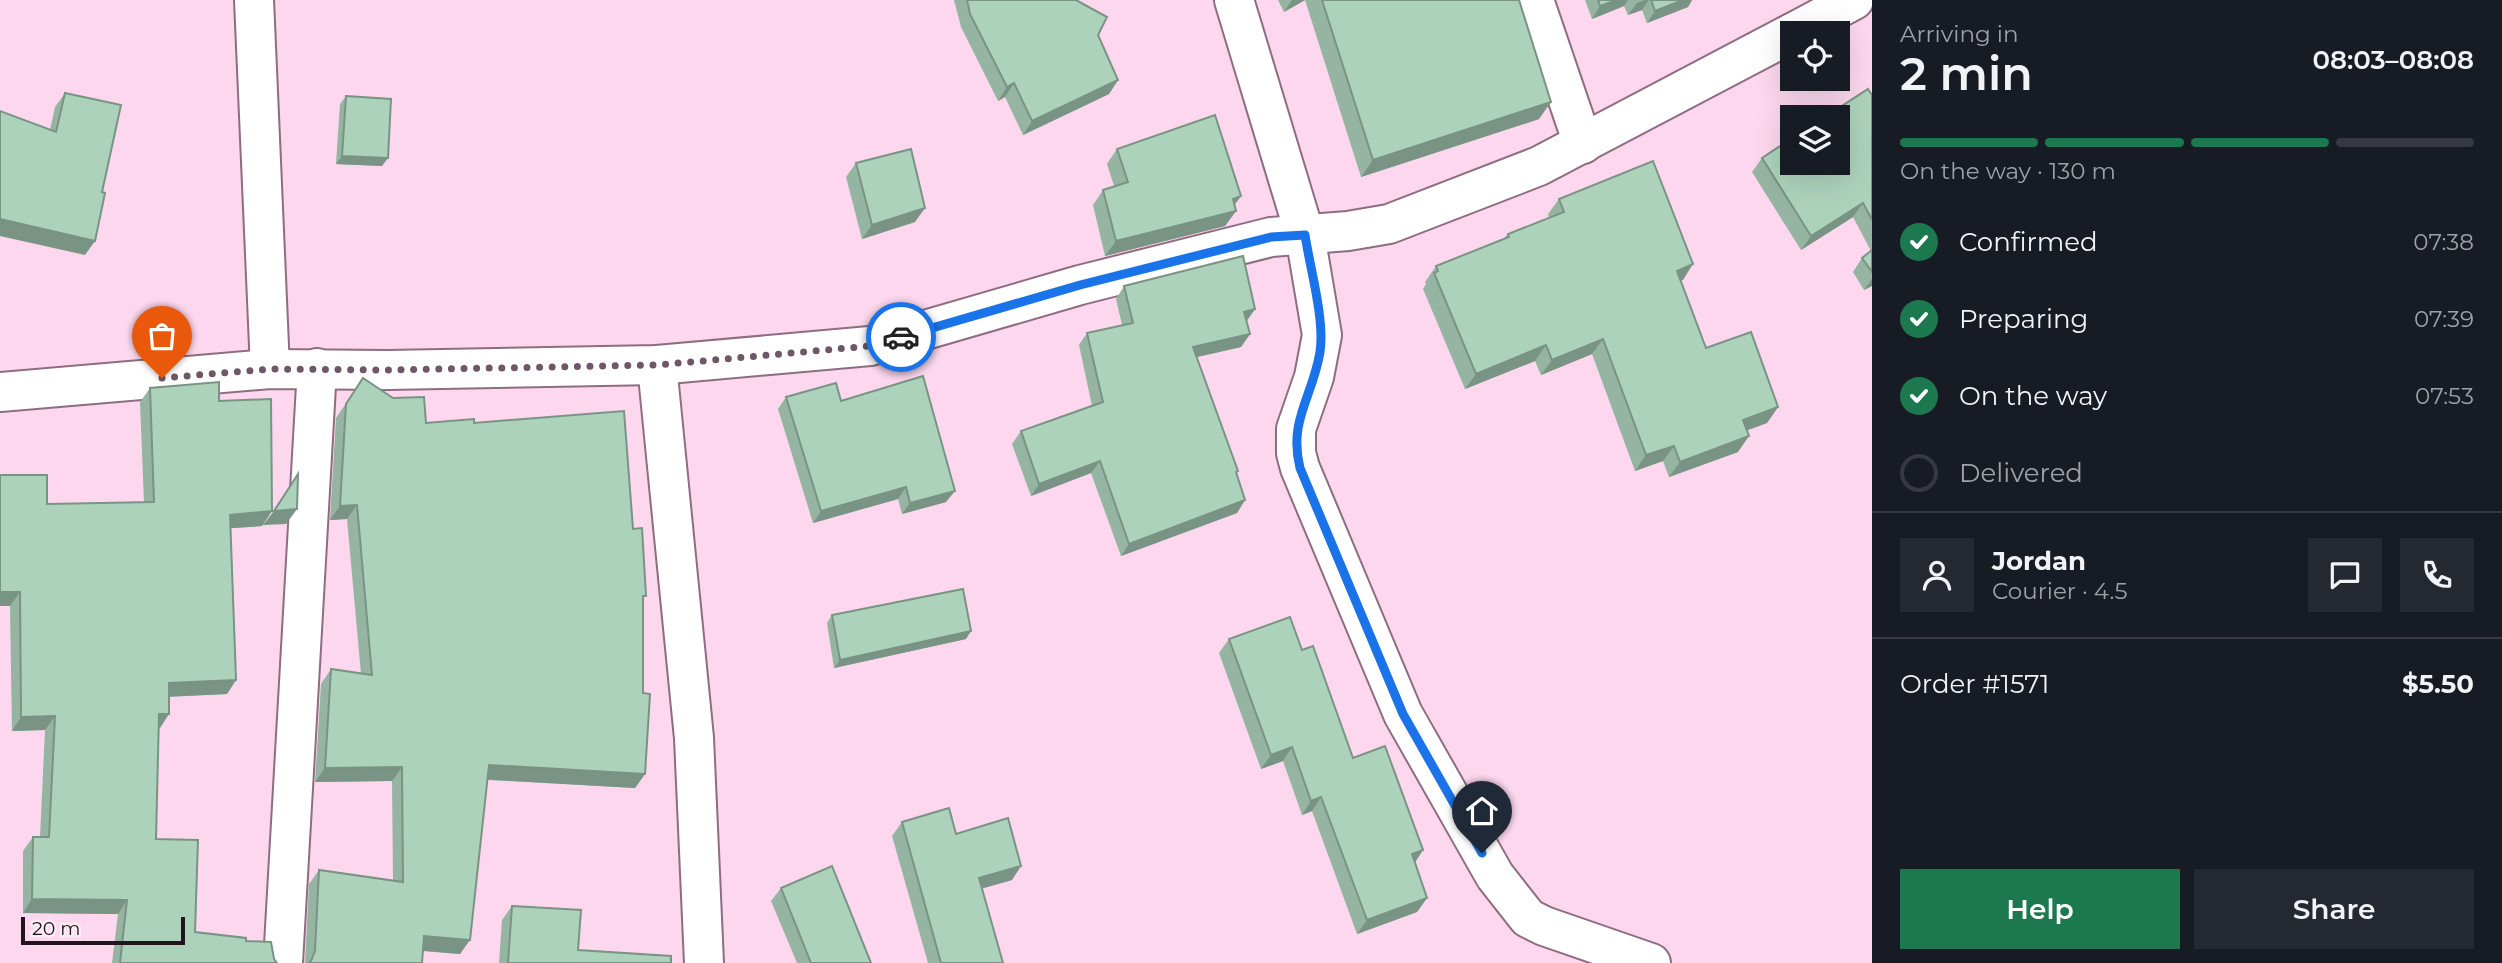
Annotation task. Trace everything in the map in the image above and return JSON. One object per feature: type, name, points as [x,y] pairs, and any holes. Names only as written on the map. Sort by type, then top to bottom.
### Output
[{"type":"street","points":[[254,0],[270,369]]},
{"type":"street","points":[[1234,0],[1305,235],[1322,335],[1314,377],[1296,429],[1296,453],[1403,714],[1495,876],[1528,918],[1651,963]]},
{"type":"street","points":[[1534,0],[1583,144]]},
{"type":"street","points":[[1812,21],[1842,3]]},
{"type":"street","points":[[0,392],[270,369],[388,370],[657,365],[870,346],[1080,285],[1271,237],[1389,224],[1539,166],[1780,39]]},
{"type":"street","points":[[657,365],[694,738],[704,963]]},
{"type":"street","points":[[283,963],[317,368]]},
{"type":"building","points":[[967,0],[1076,0],[1107,17],[1098,35],[1118,80],[1032,121],[1014,83],[1007,87],[970,14]]},
{"type":"building","points":[[1322,0],[1519,0],[1551,102],[1373,160]]},
{"type":"building","points":[[1598,0],[1617,0],[1600,6]]},
{"type":"building","points":[[1651,0],[1683,0],[1655,11]]},
{"type":"building","points":[[1868,89],[1872,95],[1872,220],[1863,203],[1811,236],[1762,158],[1780,146],[1780,175],[1850,175],[1850,105],[1843,105]]},
{"type":"building","points":[[65,93],[121,105],[102,192],[105,193],[95,241],[0,219],[0,111],[56,132]]},
{"type":"building","points":[[346,96],[391,99],[388,158],[342,156]]},
{"type":"building","points":[[1215,115],[1241,196],[1233,199],[1236,211],[1116,241],[1103,190],[1128,182],[1117,149]]},
{"type":"building","points":[[911,149],[925,208],[872,225],[856,163]]},
{"type":"building","points":[[1653,161],[1693,264],[1677,271],[1706,348],[1751,332],[1778,407],[1743,420],[1749,436],[1680,462],[1674,446],[1646,455],[1603,339],[1552,360],[1546,345],[1476,374],[1434,273],[1438,271],[1436,266],[1564,212],[1559,199]]},
{"type":"building","points":[[1872,250],[1872,272],[1862,258]]},
{"type":"building","points":[[1243,256],[1255,309],[1244,312],[1250,334],[1193,347],[1238,471],[1236,472],[1245,500],[1129,544],[1100,461],[1039,484],[1021,431],[1103,402],[1087,333],[1133,323],[1124,286]]},
{"type":"building","points":[[923,376],[955,491],[910,503],[906,487],[821,511],[786,397],[836,383],[841,401]]},
{"type":"building","points":[[363,378],[393,398],[424,397],[426,423],[474,419],[474,423],[624,411],[633,529],[642,528],[646,596],[643,596],[643,693],[650,694],[645,774],[489,765],[470,940],[424,936],[422,963],[309,963],[315,951],[319,870],[403,882],[402,767],[325,768],[331,669],[372,675],[357,505],[340,506],[346,404]]},
{"type":"building","points":[[219,382],[219,401],[271,399],[272,511],[230,515],[236,680],[169,683],[169,714],[159,714],[156,839],[198,840],[195,932],[246,938],[246,941],[271,942],[277,963],[120,963],[127,900],[32,899],[33,837],[49,837],[55,716],[21,717],[20,592],[0,592],[0,475],[47,475],[47,504],[154,502],[150,388]]},
{"type":"building","points":[[298,474],[297,509],[274,511]]},
{"type":"building","points":[[963,589],[971,631],[840,660],[832,615]]},
{"type":"building","points":[[1290,617],[1302,650],[1313,646],[1353,758],[1385,746],[1423,850],[1412,854],[1427,898],[1367,920],[1321,797],[1311,801],[1292,747],[1271,755],[1229,639]]},
{"type":"building","points":[[949,808],[956,834],[1008,818],[1021,866],[979,878],[1003,963],[941,963],[902,822]]},
{"type":"building","points":[[832,866],[871,963],[811,963],[781,888]]},
{"type":"building","points":[[512,906],[581,910],[578,950],[671,956],[671,963],[508,963]]},
{"type":"way so far","points":[[162,378],[270,369],[388,370],[657,365],[870,346],[901,337]]},
{"type":"route","points":[[901,337],[1080,285],[1271,237],[1305,235],[1322,335],[1314,377],[1296,429],[1296,453],[1300,468],[1403,714],[1482,853]]}]
